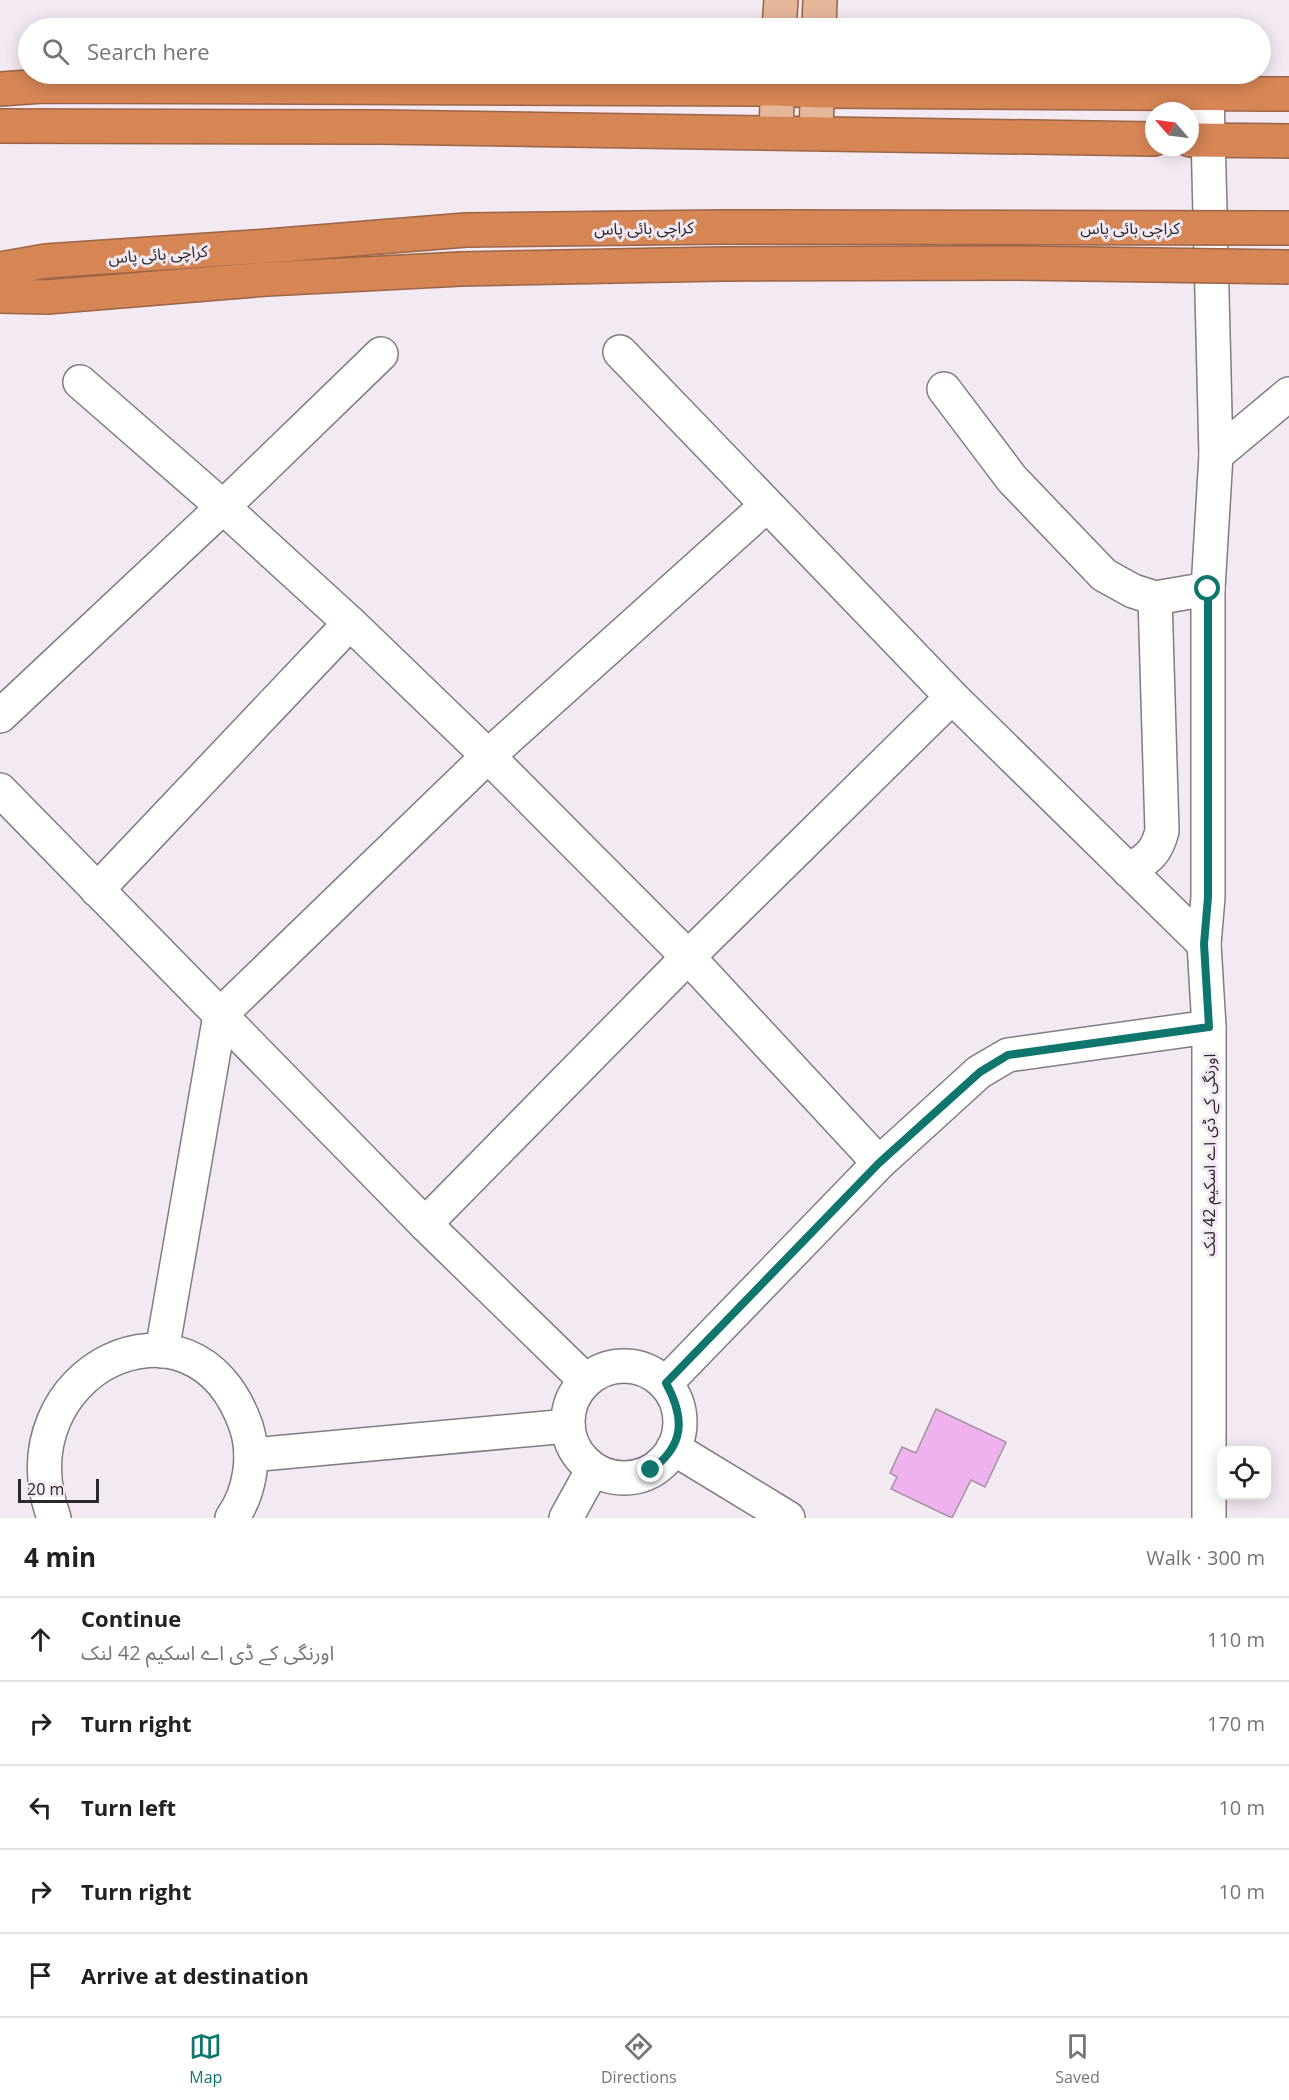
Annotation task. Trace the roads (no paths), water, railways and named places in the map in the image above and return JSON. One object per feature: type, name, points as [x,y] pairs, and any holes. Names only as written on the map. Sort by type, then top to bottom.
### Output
[{"type":"highway","points":[[0,89],[67,86],[351,84]]},
{"type":"highway","points":[[889,84],[1289,94]]},
{"type":"highway","points":[[0,126],[379,127],[1145,139]]},
{"type":"highway","points":[[1199,140],[1289,141]]},
{"type":"highway","name":"کراچی بائی پاس","points":[[0,269],[46,261],[466,230],[723,227],[1289,228]]},
{"type":"highway","name":"کراچی بائی پاس","points":[[0,296],[48,297],[267,279],[473,268],[1017,263],[1289,267]]},
{"type":"main road","points":[[780,0],[780,18]]},
{"type":"main road","points":[[819,18],[820,0]]},
{"type":"main road","points":[[776,132],[778,84]]},
{"type":"main road","points":[[816,132],[818,84]]},
{"type":"street","name":"اورنگی کے ڈی اے اسکیم 42 لنک","points":[[1207,93],[1199,140],[1216,455],[1208,589],[1208,897],[1204,944],[1209,1027],[1209,1518]]},
{"type":"street","points":[[620,352],[952,697],[1204,944]]},
{"type":"street","points":[[0,716],[223,507],[381,354]]},
{"type":"street","points":[[80,382],[223,507],[350,623],[488,756],[688,957],[879,1163]]},
{"type":"street","points":[[944,389],[1012,479],[1104,575],[1133,591],[1155,598],[1208,589]]},
{"type":"street","points":[[1216,455],[1289,394]]},
{"type":"street","points":[[162,1351],[220,1015],[488,756],[766,506]]},
{"type":"street","points":[[1129,871],[1151,857],[1162,831],[1155,598]]},
{"type":"street","points":[[97,890],[350,623]]},
{"type":"street","points":[[425,1224],[688,957],[952,697]]},
{"type":"street","points":[[0,790],[425,1224],[585,1380]]},
{"type":"street","points":[[666,1383],[879,1163],[980,1072],[1008,1055],[1209,1027]]},
{"type":"street","points":[[54,1518],[38,1482],[35,1460],[42,1419],[52,1400],[73,1376],[100,1359],[130,1351],[162,1351],[182,1357],[201,1366],[218,1379],[231,1395],[242,1414],[251,1455],[244,1496],[232,1518]]},
{"type":"street","points":[[627,1366],[643,1369],[666,1383],[676,1401],[680,1417],[679,1433],[664,1461],[636,1476],[620,1478],[593,1469],[579,1456],[568,1426],[569,1410],[585,1380],[612,1367],[627,1366]]},
{"type":"street","points":[[251,1455],[568,1426]]},
{"type":"street","points":[[673,1448],[772,1514]]},
{"type":"street","points":[[566,1518],[593,1469]]}]
